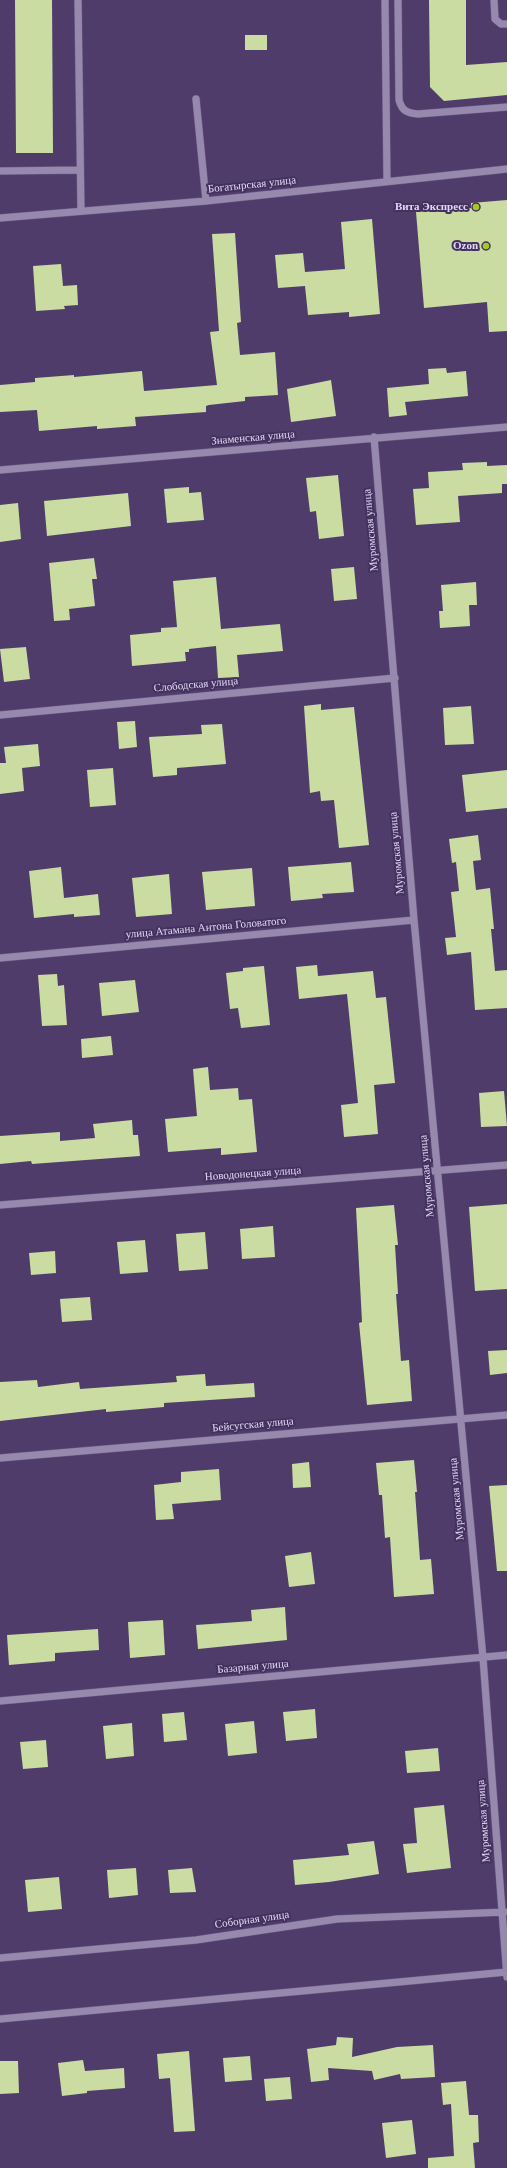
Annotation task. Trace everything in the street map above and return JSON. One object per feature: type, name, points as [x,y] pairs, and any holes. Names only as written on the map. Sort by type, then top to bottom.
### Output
[{"type":"street","points":[[78,0],[81,211]]},
{"type":"street","points":[[385,0],[387,181]]},
{"type":"street","points":[[398,0],[399,100],[401,108],[408,113],[418,114],[507,107]]},
{"type":"street","points":[[494,0],[495,19],[501,24],[507,24]]},
{"type":"street","points":[[196,99],[206,201]]},
{"type":"street","name":"Богатырская улица","points":[[0,218],[206,201],[507,169]]},
{"type":"street","points":[[0,171],[80,170]]},
{"type":"street","name":"Знаменская улица","points":[[0,470],[374,437],[507,427]]},
{"type":"street","name":"Муромская улица","points":[[374,437],[414,920],[483,1658],[505,1912],[507,1974]]},
{"type":"street","name":"Слободская улица","points":[[0,714],[394,678]]},
{"type":"street","name":"улица Атамана Антона Головатого","points":[[0,958],[414,920]]},
{"type":"street","name":"Новодонецкая улица","points":[[0,1205],[437,1172],[507,1165]]},
{"type":"street","name":"Бейсугская улица","points":[[0,1458],[507,1414]]},
{"type":"street","name":"Базарная улица","points":[[0,1701],[507,1656]]},
{"type":"street","name":"Соборная улица","points":[[0,1958],[196,1940],[338,1919],[505,1912]]},
{"type":"street","points":[[0,2019],[507,1974]]},
{"type":"building","points":[[15,0],[52,0],[53,153],[16,153]]},
{"type":"building","points":[[429,0],[466,0],[466,65],[507,62],[507,95],[444,101],[430,87]]},
{"type":"building","points":[[245,35],[267,35],[267,50],[245,50]]},
{"type":"building","points":[[507,200],[507,331],[489,332],[487,302],[424,308],[416,212],[471,208],[471,203]]},
{"type":"building","points":[[372,219],[380,314],[349,317],[349,312],[308,315],[305,286],[278,288],[275,255],[303,253],[305,272],[345,269],[341,222]]},
{"type":"building","points":[[235,233],[241,322],[237,323],[240,355],[275,352],[278,395],[245,397],[245,401],[209,405],[206,406],[206,412],[135,417],[136,426],[97,429],[97,426],[39,431],[37,410],[0,412],[0,385],[35,382],[35,378],[74,375],[74,377],[142,371],[144,391],[217,385],[210,332],[219,331],[212,234]]},
{"type":"building","points":[[61,264],[63,286],[77,285],[78,305],[64,306],[65,309],[36,311],[33,266]]},
{"type":"building","points":[[446,368],[447,373],[466,371],[468,396],[405,402],[407,415],[389,417],[387,388],[429,384],[428,369]]},
{"type":"building","points":[[331,380],[336,416],[291,422],[287,389]]},
{"type":"building","points":[[487,462],[487,466],[507,465],[507,484],[502,484],[502,493],[458,496],[460,522],[416,525],[413,489],[429,488],[428,472],[463,470],[462,463]]},
{"type":"building","points":[[338,475],[344,536],[319,539],[316,511],[310,512],[306,478]]},
{"type":"building","points":[[189,487],[189,493],[201,492],[204,520],[167,523],[164,489]]},
{"type":"building","points":[[128,493],[131,526],[47,536],[44,501]]},
{"type":"building","points":[[18,503],[21,539],[0,542],[0,505]]},
{"type":"building","points":[[94,558],[97,579],[92,579],[95,606],[69,609],[70,620],[54,621],[49,563]]},
{"type":"building","points":[[354,567],[357,599],[334,601],[331,569]]},
{"type":"building","points":[[216,577],[221,629],[280,624],[283,651],[237,655],[239,677],[218,678],[216,646],[189,649],[189,652],[185,652],[186,661],[132,666],[130,635],[161,632],[161,628],[177,627],[173,581]]},
{"type":"building","points":[[476,582],[477,605],[469,605],[470,626],[440,628],[439,611],[443,611],[441,585]]},
{"type":"building","points":[[26,647],[30,679],[4,682],[0,649]]},
{"type":"building","points":[[321,704],[321,710],[354,707],[369,845],[339,848],[334,800],[321,801],[320,791],[310,793],[304,706]]},
{"type":"building","points":[[471,706],[474,744],[445,745],[443,708]]},
{"type":"building","points":[[135,721],[137,747],[119,749],[117,722]]},
{"type":"building","points":[[222,724],[226,764],[177,768],[177,775],[153,777],[149,737],[202,734],[201,725]]},
{"type":"building","points":[[38,744],[40,766],[22,768],[24,791],[0,794],[0,763],[6,763],[4,747]]},
{"type":"building","points":[[113,768],[116,805],[90,807],[87,770]]},
{"type":"building","points":[[507,770],[507,808],[466,812],[462,775]]},
{"type":"building","points":[[478,835],[481,860],[473,861],[476,890],[490,888],[494,929],[491,929],[495,971],[507,970],[507,1008],[475,1010],[471,952],[447,955],[445,938],[456,937],[451,892],[459,891],[456,862],[452,863],[449,839]]},
{"type":"building","points":[[351,862],[354,892],[322,894],[323,898],[291,901],[288,867]]},
{"type":"building","points":[[61,867],[64,898],[98,894],[100,915],[74,917],[74,914],[34,918],[29,871]]},
{"type":"building","points":[[252,868],[255,906],[206,910],[202,872]]},
{"type":"building","points":[[169,874],[172,914],[136,917],[132,878]]},
{"type":"building","points":[[317,965],[318,976],[373,971],[376,998],[386,997],[395,1083],[374,1085],[378,1134],[344,1137],[341,1105],[358,1103],[347,994],[299,999],[296,967]]},
{"type":"building","points":[[264,966],[270,1025],[241,1028],[238,1008],[230,1009],[226,973],[243,971],[243,968]]},
{"type":"building","points":[[57,974],[58,986],[64,985],[67,1025],[42,1026],[38,975]]},
{"type":"building","points":[[135,980],[139,1012],[102,1016],[99,983]]},
{"type":"building","points":[[111,1036],[113,1055],[82,1058],[81,1039]]},
{"type":"building","points":[[208,1067],[210,1090],[238,1088],[239,1100],[252,1099],[257,1152],[221,1155],[221,1148],[168,1152],[165,1119],[197,1116],[193,1069]]},
{"type":"building","points":[[504,1091],[507,1126],[481,1127],[479,1093]]},
{"type":"building","points":[[132,1120],[133,1135],[138,1135],[140,1156],[32,1164],[31,1161],[0,1164],[0,1136],[60,1132],[60,1141],[95,1138],[93,1124]]},
{"type":"building","points":[[507,1204],[507,1289],[475,1291],[469,1207]]},
{"type":"building","points":[[394,1205],[398,1245],[395,1245],[398,1294],[396,1294],[401,1361],[409,1360],[412,1401],[367,1405],[359,1323],[362,1322],[356,1208]]},
{"type":"building","points":[[273,1226],[275,1257],[242,1259],[240,1229]]},
{"type":"building","points":[[205,1232],[208,1269],[179,1271],[176,1234]]},
{"type":"building","points":[[145,1240],[148,1272],[120,1274],[117,1242]]},
{"type":"building","points":[[55,1251],[56,1273],[31,1275],[29,1253]]},
{"type":"building","points":[[90,1297],[92,1320],[62,1322],[60,1299]]},
{"type":"building","points":[[507,1350],[507,1373],[490,1375],[488,1351]]},
{"type":"building","points":[[205,1374],[206,1386],[254,1383],[255,1397],[164,1403],[164,1407],[106,1412],[106,1409],[0,1421],[0,1382],[37,1380],[38,1387],[79,1382],[80,1389],[177,1382],[176,1376]]},
{"type":"building","points":[[414,1460],[420,1560],[431,1559],[434,1594],[394,1597],[390,1537],[385,1538],[382,1495],[379,1495],[376,1463]]},
{"type":"building","points":[[309,1462],[311,1487],[293,1488],[292,1464]]},
{"type":"building","points":[[219,1469],[221,1500],[172,1504],[174,1519],[156,1520],[154,1485],[181,1482],[181,1472]]},
{"type":"building","points":[[507,1485],[507,1571],[497,1571],[489,1486]]},
{"type":"building","points":[[311,1552],[315,1584],[289,1587],[285,1556]]},
{"type":"building","points":[[285,1607],[287,1640],[198,1649],[196,1625],[252,1621],[251,1610]]},
{"type":"building","points":[[163,1620],[165,1655],[130,1658],[128,1622]]},
{"type":"building","points":[[98,1629],[99,1650],[55,1653],[55,1661],[9,1665],[7,1635]]},
{"type":"building","points":[[315,1709],[317,1738],[286,1741],[283,1712]]},
{"type":"building","points":[[184,1712],[187,1740],[164,1742],[162,1714]]},
{"type":"building","points":[[254,1721],[257,1753],[228,1756],[225,1724]]},
{"type":"building","points":[[132,1723],[134,1756],[106,1759],[103,1726]]},
{"type":"building","points":[[46,1740],[48,1767],[23,1769],[20,1742]]},
{"type":"building","points":[[438,1748],[440,1771],[407,1773],[405,1751]]},
{"type":"building","points":[[444,1805],[451,1868],[407,1873],[403,1844],[417,1843],[414,1808]]},
{"type":"building","points":[[374,1841],[379,1874],[329,1882],[295,1885],[293,1860],[349,1855],[347,1844]]},
{"type":"building","points":[[136,1868],[138,1895],[109,1898],[107,1870]]},
{"type":"building","points":[[192,1868],[196,1892],[170,1893],[168,1870]]},
{"type":"building","points":[[59,1877],[62,1909],[28,1912],[25,1880]]},
{"type":"building","points":[[337,2037],[353,2038],[352,2057],[397,2047],[433,2045],[435,2077],[401,2079],[400,2074],[374,2080],[372,2071],[328,2068],[329,2080],[311,2082],[307,2049],[336,2045]]},
{"type":"building","points":[[189,2051],[195,2131],[174,2132],[170,2078],[159,2079],[157,2054]]},
{"type":"building","points":[[250,2056],[252,2080],[225,2082],[223,2058]]},
{"type":"building","points":[[83,2060],[85,2071],[124,2068],[125,2088],[87,2091],[87,2093],[62,2096],[58,2063]]},
{"type":"building","points":[[0,2061],[18,2061],[19,2093],[0,2094]]},
{"type":"building","points":[[290,2077],[292,2099],[266,2101],[264,2079]]},
{"type":"building","points":[[466,2081],[469,2115],[478,2115],[479,2142],[473,2143],[475,2168],[428,2168],[428,2158],[454,2156],[451,2104],[443,2105],[441,2083]]},
{"type":"building","points":[[412,2120],[416,2154],[386,2158],[382,2123]]},
{"type":"place","name":"Вита Экспресс","points":[[476,207]]},
{"type":"place","name":"Ozon","points":[[486,246]]}]
